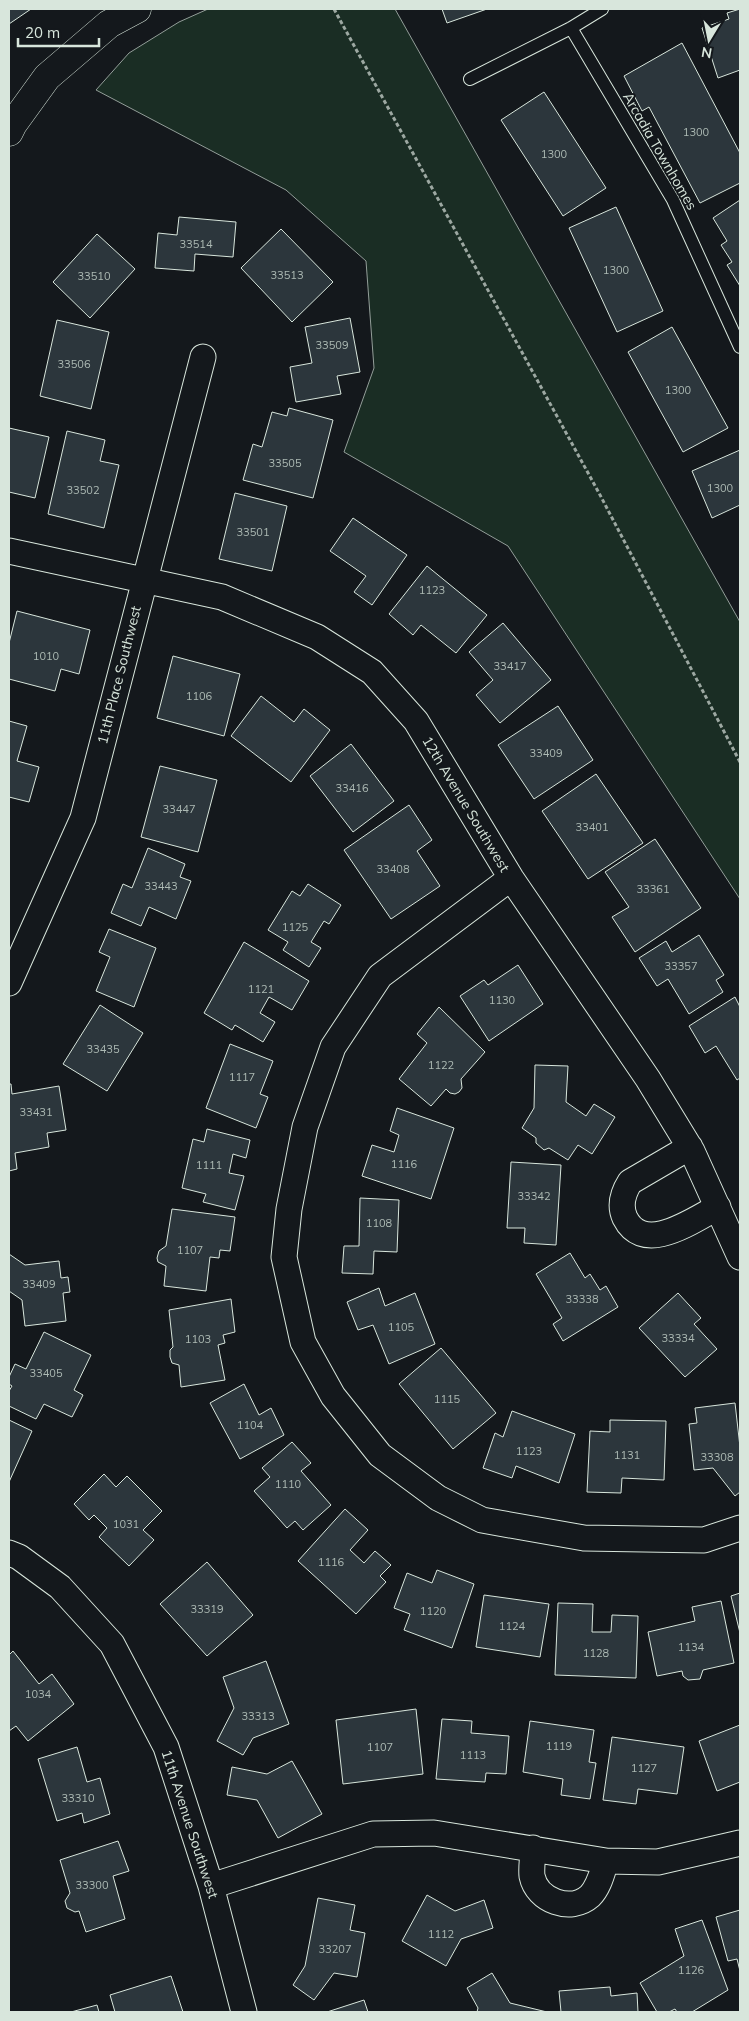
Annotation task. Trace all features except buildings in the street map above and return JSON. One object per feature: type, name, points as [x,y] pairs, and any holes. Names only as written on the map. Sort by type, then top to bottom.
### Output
[{"type":"street","points":[[10,125],[47,77],[109,24],[137,9]]},
{"type":"street","name":"11th Place Southwest","points":[[9,983],[83,818],[203,357]]},
{"type":"street","name":"12th Avenue Southwest","points":[[9,551],[222,597],[317,638],[372,672],[416,721],[511,878],[648,1079],[690,1147],[740,1257]]},
{"type":"street","points":[[511,878],[380,976],[332,1047],[305,1127],[289,1209],[284,1257],[303,1342],[333,1396],[380,1455],[438,1498],[482,1520],[584,1538],[704,1540],[740,1528]]},
{"type":"street","points":[[690,1147],[630,1182],[624,1191],[621,1202],[623,1214],[628,1224],[636,1231],[646,1235],[658,1236],[668,1233],[718,1207]]},
{"type":"street","name":"11th Avenue Southwest","points":[[9,1553],[19,1557],[60,1587],[112,1644],[166,1747],[212,1886],[244,2012]]},
{"type":"street","points":[[212,1886],[373,1834],[434,1833],[606,1861],[658,1862],[740,1843]]},
{"type":"street","points":[[533,1848],[532,1876],[537,1888],[545,1897],[561,1904],[580,1902],[590,1896],[597,1886],[606,1861]]},
{"type":"lane","points":[[470,79],[570,28],[602,9]]},
{"type":"lane","name":"Arcadia Townhomes","points":[[570,28],[673,200],[740,347]]},
{"type":"path","points":[[334,9],[599,493],[740,762]]},
{"type":"green space","points":[[208,9],[395,9],[740,622],[740,899],[508,546],[344,452],[374,368],[366,261],[286,190],[96,90],[129,53],[179,22]]}]
